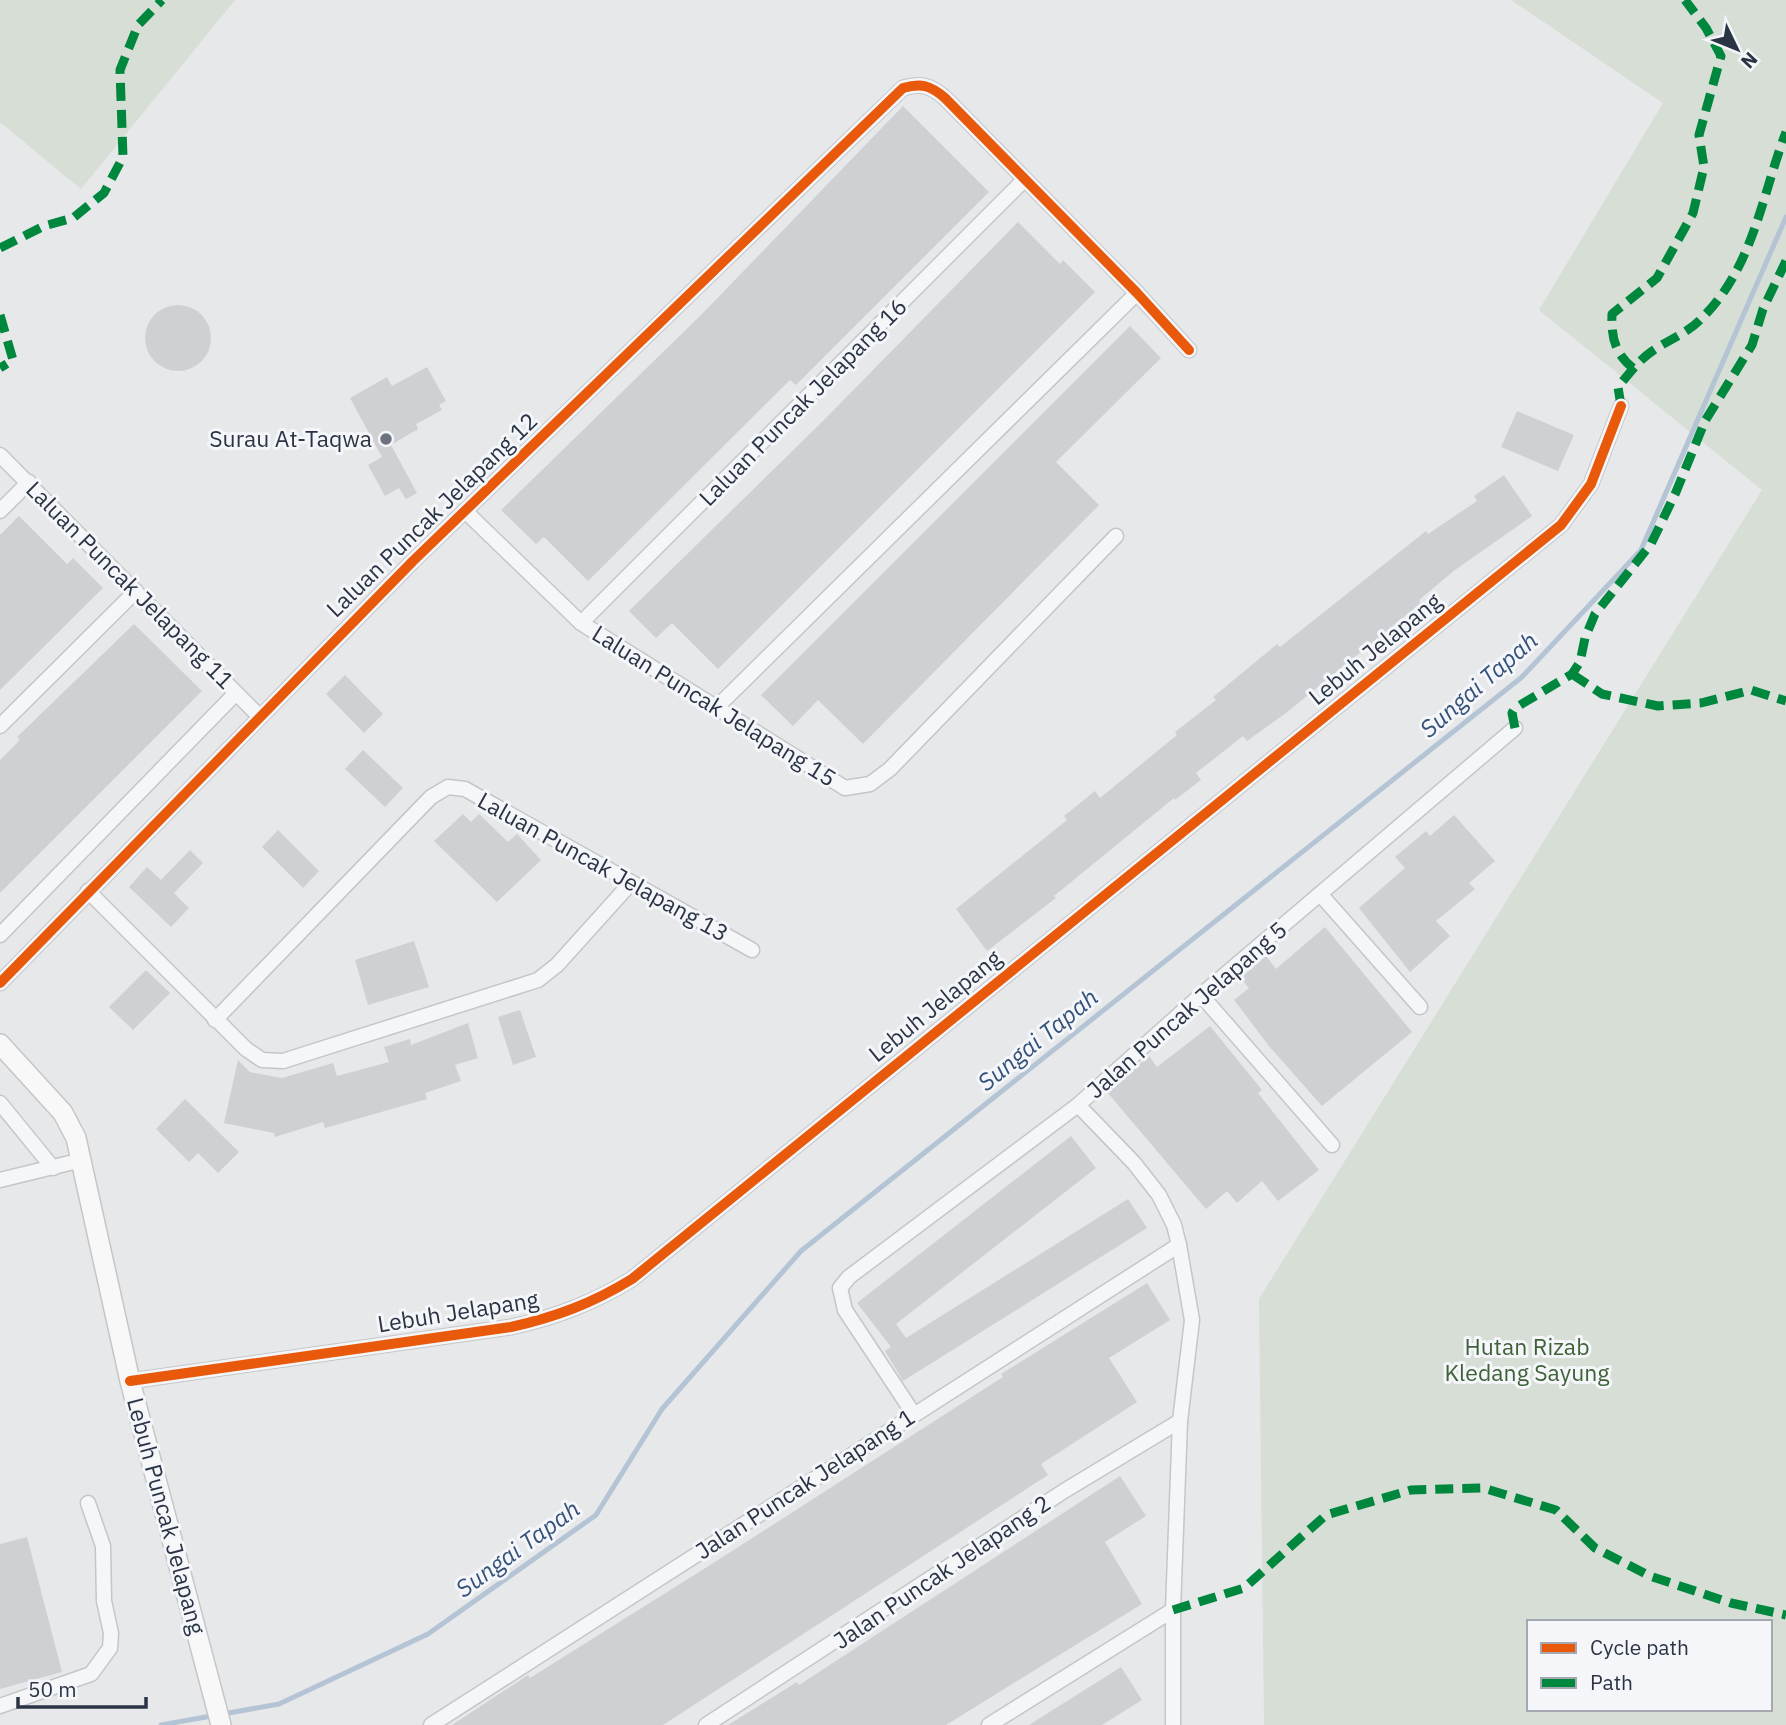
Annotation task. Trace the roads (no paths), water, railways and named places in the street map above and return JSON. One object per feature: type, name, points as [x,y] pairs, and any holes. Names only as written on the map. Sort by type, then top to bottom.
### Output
[{"type":"street","name":"Laluan Puncak Jelapang 12","points":[[0,983],[259,716],[465,511],[903,88],[917,84],[932,87],[1024,180]]},
{"type":"street","points":[[1024,180],[1137,293],[1189,350]]},
{"type":"street","name":"Laluan Puncak Jelapang 16","points":[[582,624],[1024,180]]},
{"type":"street","points":[[718,706],[1137,293]]},
{"type":"street","name":"Lebuh Jelapang","points":[[130,1381],[511,1327],[556,1317],[597,1301],[632,1279],[1561,525],[1591,484],[1621,406]]},
{"type":"street","name":"Laluan Puncak Jelapang 11","points":[[0,455],[259,716]]},
{"type":"street","points":[[0,511],[29,482]]},
{"type":"street","name":"Laluan Puncak Jelapang 15","points":[[465,511],[582,624],[718,706],[845,788],[870,784],[890,769],[1115,536]]},
{"type":"street","points":[[0,726],[136,591]]},
{"type":"street","points":[[0,935],[236,693]]},
{"type":"street","name":"Jalan Puncak Jelapang 5","points":[[913,1413],[845,1310],[840,1288],[849,1277],[1078,1105],[1201,995],[1514,729]]},
{"type":"street","name":"Laluan Puncak Jelapang 13","points":[[215,1020],[431,797],[448,787],[465,789],[630,884],[752,950]]},
{"type":"street","points":[[88,891],[215,1020],[262,1060],[283,1061],[523,987],[557,965],[630,884]]},
{"type":"street","points":[[1321,895],[1420,1007]]},
{"type":"street","points":[[1201,995],[1332,1145]]},
{"type":"street","name":"Lebuh Puncak Jelapang","points":[[0,1044],[63,1113],[76,1138],[130,1381],[221,1725]]},
{"type":"street","points":[[0,1103],[53,1168]]},
{"type":"street","points":[[1078,1105],[1134,1163],[1159,1195],[1174,1225],[1192,1320],[1180,1422],[1173,1610],[1173,1725]]},
{"type":"street","points":[[0,1180],[82,1160]]},
{"type":"street","name":"Jalan Puncak Jelapang 1","points":[[431,1725],[913,1413],[1179,1245]]},
{"type":"street","name":"Jalan Puncak Jelapang 2","points":[[706,1725],[1064,1491],[1180,1422]]},
{"type":"street","points":[[0,1706],[91,1674],[110,1648],[111,1633],[104,1601],[103,1546],[88,1503]]},
{"type":"street","points":[[989,1725],[1173,1610]]},
{"type":"waterway","name":"Sungai Tapah","points":[[161,1725],[279,1704],[428,1634],[596,1515],[662,1409],[801,1251],[1522,677],[1641,550],[1786,217]]},
{"type":"place","name":"Surau At-Taqwa","points":[[386,439]]},
{"type":"park label","name":"Hutan Rizab Kledang Sayung","points":[[1527,1360]]}]
